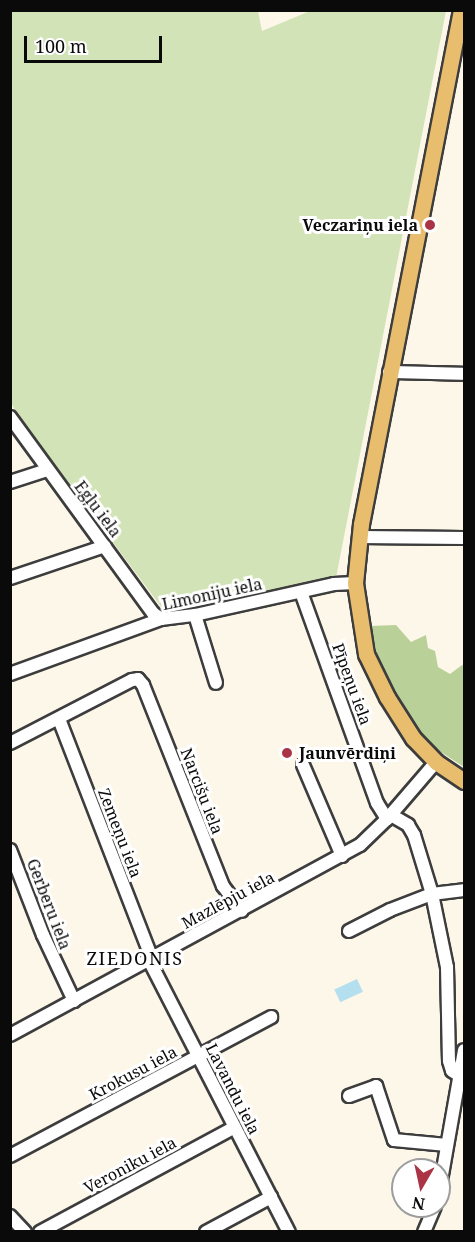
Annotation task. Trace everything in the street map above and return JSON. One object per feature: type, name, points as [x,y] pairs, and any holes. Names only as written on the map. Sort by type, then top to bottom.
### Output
[{"type":"main road","points":[[461,10],[389,372],[359,537],[355,583],[366,654],[376,676],[413,738],[436,762],[465,781]]},
{"type":"street","points":[[389,372],[465,374]]},
{"type":"street","name":"Egļu iela","points":[[10,417],[153,613],[161,619]]},
{"type":"street","points":[[10,482],[47,470]]},
{"type":"street","points":[[359,537],[465,538]]},
{"type":"street","points":[[10,578],[105,546]]},
{"type":"street","name":"Limoniju iela","points":[[10,674],[161,619],[195,615],[334,584],[355,583]]},
{"type":"street","name":"Pīpeņu iela","points":[[301,592],[377,803],[389,817]]},
{"type":"street","points":[[195,615],[216,683]]},
{"type":"street","name":"Narcišu iela","points":[[58,719],[138,679],[143,685],[223,886],[242,911]]},
{"type":"street","points":[[10,743],[58,719]]},
{"type":"street","name":"Zemeņu iela","points":[[58,719],[151,960]]},
{"type":"street","name":"Mazlēpju iela","points":[[10,1035],[360,845],[389,817],[436,762]]},
{"type":"street","points":[[303,765],[342,856]]},
{"type":"street","points":[[389,817],[408,825],[414,835],[432,894],[447,967],[449,1061],[452,1071],[460,1076]]},
{"type":"street","name":"Gerberu iela","points":[[10,850],[47,944],[74,1001]]},
{"type":"street","points":[[349,931],[390,910],[432,894],[465,890]]},
{"type":"street","name":"Lavandu iela","points":[[151,960],[289,1232]]},
{"type":"street","name":"Krokusu iela","points":[[10,1156],[271,1017]]},
{"type":"street","points":[[445,1158],[465,1050]]},
{"type":"street","points":[[349,1096],[375,1086],[394,1140],[447,1145]]},
{"type":"street","name":"Veroniku iela","points":[[40,1232],[235,1127]]},
{"type":"street","points":[[206,1232],[271,1197]]},
{"type":"street","points":[[10,1216],[25,1232]]},
{"type":"street","points":[[424,1232],[430,1218]]},
{"type":"green space","points":[[10,11],[258,11],[262,31],[310,11],[446,11],[336,578],[165,612],[19,417],[10,401]]},
{"type":"green space","points":[[396,625],[411,642],[426,635],[428,648],[435,651],[438,667],[450,674],[462,665],[464,666],[464,767],[430,745],[402,706],[380,666],[370,626]]},
{"type":"water","points":[[357,979],[363,992],[340,1002],[334,990]]},
{"type":"place","name":"Veczariņu iela","points":[[430,225]]},
{"type":"place","name":"Jaunvērdiņi","points":[[287,753]]},
{"type":"district","name":"ZIEDONIS","points":[[135,958]]}]
